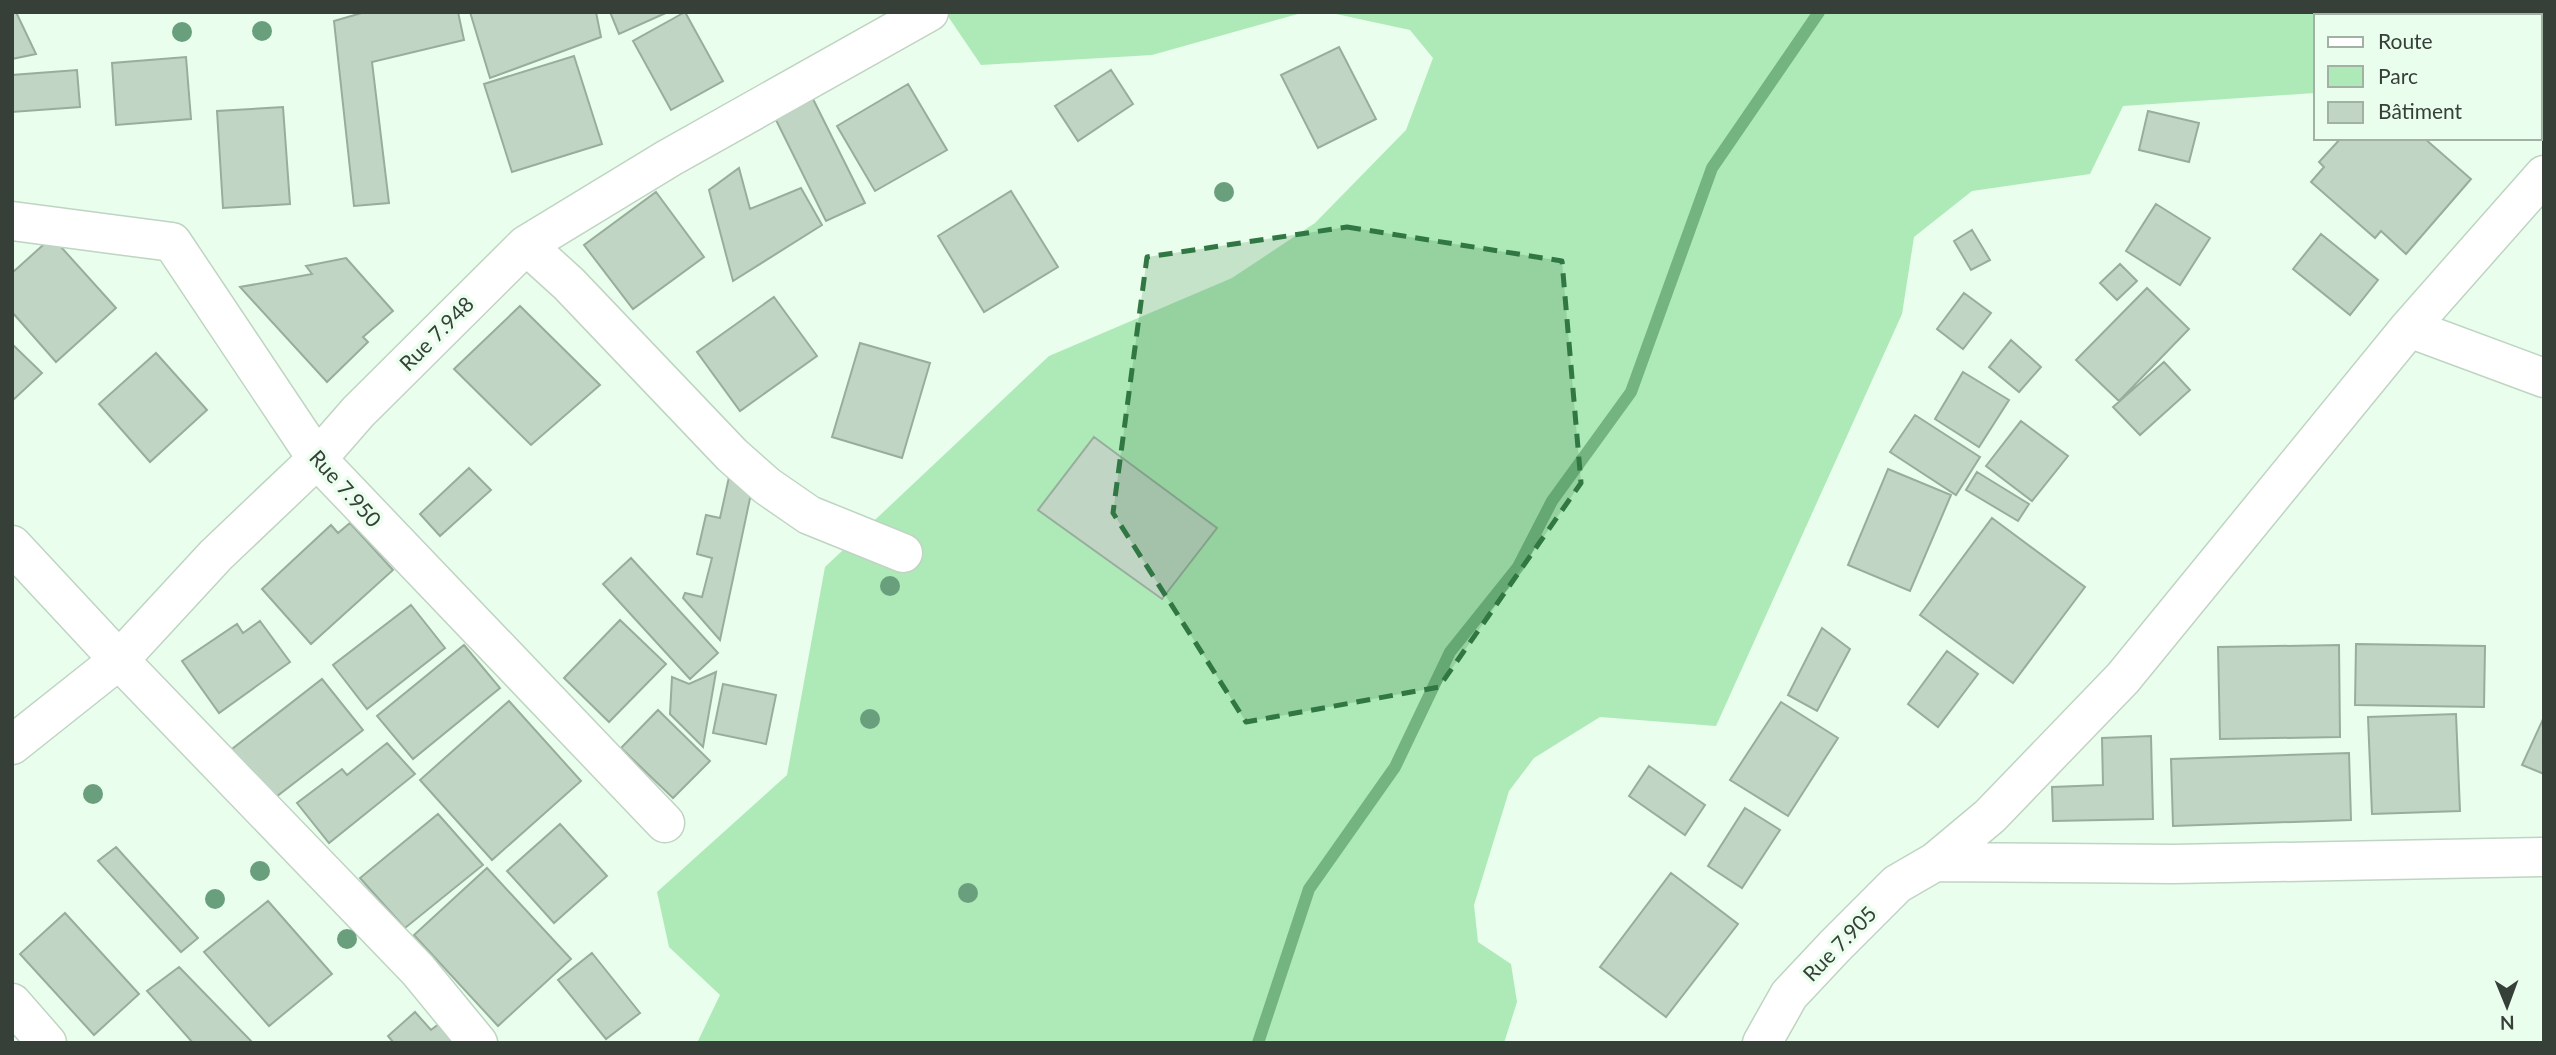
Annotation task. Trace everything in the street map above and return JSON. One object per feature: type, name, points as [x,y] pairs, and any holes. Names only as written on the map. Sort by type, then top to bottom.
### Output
[{"type":"street","name":"Rue 7.948","points":[[12,745],[119,660],[216,555],[317,459],[358,412],[526,245],[669,158],[929,12]]},
{"type":"street","name":"Rue 7.905","points":[[1762,1043],[1789,995],[1897,884],[1935,862],[1990,816],[2123,678],[2409,328],[2544,175]]},
{"type":"street","name":"Rue 7.950","points":[[12,221],[172,242],[317,459],[665,823]]},
{"type":"street","points":[[526,245],[569,284],[732,455],[767,486],[809,515],[903,553]]},
{"type":"street","points":[[2409,328],[2544,379]]},
{"type":"street","points":[[12,545],[418,970],[478,1043]]},
{"type":"street","points":[[1935,862],[2174,864],[2544,857]]},
{"type":"street","points":[[12,1003],[47,1043]]},
{"type":"highlighted area","points":[[1347,227],[1562,261],[1581,483],[1439,687],[1246,722],[1113,513],[1147,257]]},
{"type":"green space","points":[[945,12],[1305,12],[1152,55],[981,65]]},
{"type":"green space","points":[[1327,12],[2393,12],[2314,14],[2314,93],[2123,106],[2090,174],[1972,191],[1914,237],[1902,314],[1716,726],[1600,717],[1534,758],[1509,791],[1474,905],[1478,942],[1511,964],[1517,1002],[1504,1043],[697,1043],[720,995],[669,947],[657,892],[787,775],[825,567],[1049,356],[1232,278],[1315,223],[1406,130],[1433,58],[1410,30]]},
{"type":"building","points":[[12,12],[16,12],[36,54],[12,59]]},
{"type":"building","points":[[365,12],[458,12],[464,40],[372,62],[389,203],[354,206],[334,21]]},
{"type":"building","points":[[470,12],[596,12],[601,37],[490,78]]},
{"type":"building","points":[[610,12],[668,12],[619,34]]},
{"type":"building","points":[[685,12],[723,81],[671,110],[633,41]]},
{"type":"building","points":[[1339,47],[1376,119],[1318,148],[1281,75]]},
{"type":"building","points":[[574,56],[602,144],[512,172],[484,84]]},
{"type":"building","points":[[186,57],[191,119],[116,125],[112,63]]},
{"type":"building","points":[[77,70],[80,107],[12,112],[12,75]]},
{"type":"building","points":[[1111,70],[1133,104],[1078,141],[1055,106]]},
{"type":"building","points":[[908,84],[947,150],[875,191],[837,126]]},
{"type":"building","points":[[813,99],[865,203],[826,221],[775,118]]},
{"type":"building","points":[[283,107],[290,204],[223,208],[217,111]]},
{"type":"building","points":[[2148,111],[2199,123],[2189,162],[2139,150]]},
{"type":"building","points":[[2339,140],[2426,140],[2471,179],[2406,254],[2381,231],[2375,238],[2311,182],[2324,167],[2319,162]]},
{"type":"building","points":[[739,168],[750,209],[801,188],[822,225],[733,281],[709,190]]},
{"type":"building","points":[[1011,191],[1058,267],[984,312],[938,236]]},
{"type":"building","points":[[656,192],[704,257],[633,309],[584,245]]},
{"type":"building","points":[[2156,204],[2210,238],[2180,285],[2126,251]]},
{"type":"building","points":[[1972,230],[1990,260],[1971,270],[1954,241]]},
{"type":"building","points":[[2321,234],[2378,280],[2350,315],[2293,269]]},
{"type":"building","points":[[52,237],[116,308],[56,362],[12,312],[12,273]]},
{"type":"building","points":[[346,258],[393,311],[363,337],[368,342],[327,382],[240,287],[312,274],[306,266]]},
{"type":"building","points":[[2120,264],[2137,281],[2117,300],[2100,283]]},
{"type":"building","points":[[2147,288],[2189,329],[2119,401],[2076,360]]},
{"type":"building","points":[[1964,293],[1991,313],[1963,349],[1937,329]]},
{"type":"building","points":[[774,297],[817,356],[740,411],[697,352]]},
{"type":"building","points":[[520,306],[600,385],[531,445],[454,369]]},
{"type":"building","points":[[2011,340],[2041,367],[2019,392],[1989,367]]},
{"type":"building","points":[[860,343],[930,363],[902,458],[832,437]]},
{"type":"building","points":[[12,344],[42,373],[12,401]]},
{"type":"building","points":[[156,353],[207,410],[150,462],[99,404]]},
{"type":"building","points":[[2164,362],[2190,390],[2140,435],[2113,407]]},
{"type":"building","points":[[1963,372],[2009,400],[1979,447],[1935,419]]},
{"type":"building","points":[[1915,415],[1980,457],[1956,495],[1890,452]]},
{"type":"building","points":[[2021,421],[2068,456],[2032,501],[1986,466]]},
{"type":"building","points":[[1094,437],[1217,528],[1162,599],[1038,510]]},
{"type":"building","points":[[469,468],[491,490],[440,536],[420,514]]},
{"type":"building","points":[[731,468],[752,489],[720,640],[683,598],[685,593],[702,597],[712,558],[697,554],[706,515],[720,518]]},
{"type":"building","points":[[1888,469],[1951,495],[1910,591],[1848,565]]},
{"type":"building","points":[[1977,472],[2029,504],[2018,521],[1966,490]]},
{"type":"building","points":[[1992,518],[2085,587],[2013,683],[1920,615]]},
{"type":"building","points":[[350,523],[393,570],[311,644],[262,589],[331,525],[338,533]]},
{"type":"building","points":[[631,558],[718,653],[690,679],[603,584]]},
{"type":"building","points":[[411,605],[445,648],[367,709],[333,665]]},
{"type":"building","points":[[620,620],[666,664],[609,722],[564,678]]},
{"type":"building","points":[[260,621],[290,662],[219,713],[182,661],[237,624],[243,633]]},
{"type":"building","points":[[1822,628],[1850,649],[1817,711],[1788,695]]},
{"type":"building","points":[[2356,644],[2485,646],[2484,707],[2355,705]]},
{"type":"building","points":[[464,645],[500,688],[413,759],[377,716]]},
{"type":"building","points":[[2339,645],[2340,737],[2220,739],[2218,647]]},
{"type":"building","points":[[1947,651],[1978,674],[1938,727],[1908,704]]},
{"type":"building","points":[[716,672],[703,747],[670,714],[672,677],[689,684]]},
{"type":"building","points":[[322,679],[363,730],[272,800],[232,749]]},
{"type":"building","points":[[723,684],[776,695],[766,744],[713,733]]},
{"type":"building","points":[[509,701],[581,781],[492,860],[420,780]]},
{"type":"building","points":[[1781,702],[1838,738],[1788,816],[1730,780]]},
{"type":"building","points":[[658,710],[710,761],[673,798],[621,748]]},
{"type":"building","points":[[2456,714],[2460,811],[2372,814],[2368,717]]},
{"type":"building","points":[[2544,717],[2544,774],[2522,765]]},
{"type":"building","points":[[2151,736],[2153,819],[2053,821],[2052,787],[2103,785],[2102,738]]},
{"type":"building","points":[[387,743],[415,774],[329,843],[297,803],[342,769],[347,775]]},
{"type":"building","points":[[2349,753],[2351,820],[2173,826],[2171,759]]},
{"type":"building","points":[[1649,766],[1705,805],[1685,835],[1629,796]]},
{"type":"building","points":[[1745,808],[1780,830],[1742,888],[1708,866]]},
{"type":"building","points":[[438,814],[483,865],[405,928],[360,878]]},
{"type":"building","points":[[560,824],[607,876],[554,923],[507,871]]},
{"type":"building","points":[[116,847],[198,938],[181,952],[98,861]]},
{"type":"building","points":[[487,868],[571,959],[498,1026],[414,935]]},
{"type":"building","points":[[1671,873],[1738,924],[1666,1017],[1600,967]]},
{"type":"building","points":[[268,901],[332,974],[269,1026],[204,952]]},
{"type":"building","points":[[65,913],[139,994],[94,1035],[20,954]]},
{"type":"building","points":[[592,953],[640,1013],[606,1039],[558,980]]},
{"type":"building","points":[[179,967],[253,1043],[193,1043],[147,991]]},
{"type":"building","points":[[415,1012],[431,1030],[445,1019],[466,1043],[392,1043],[388,1036]]},
{"type":"waterway","points":[[1258,1043],[1309,889],[1395,767],[1450,652],[1518,567],[1552,501],[1631,392],[1712,168],[1819,12]]}]
